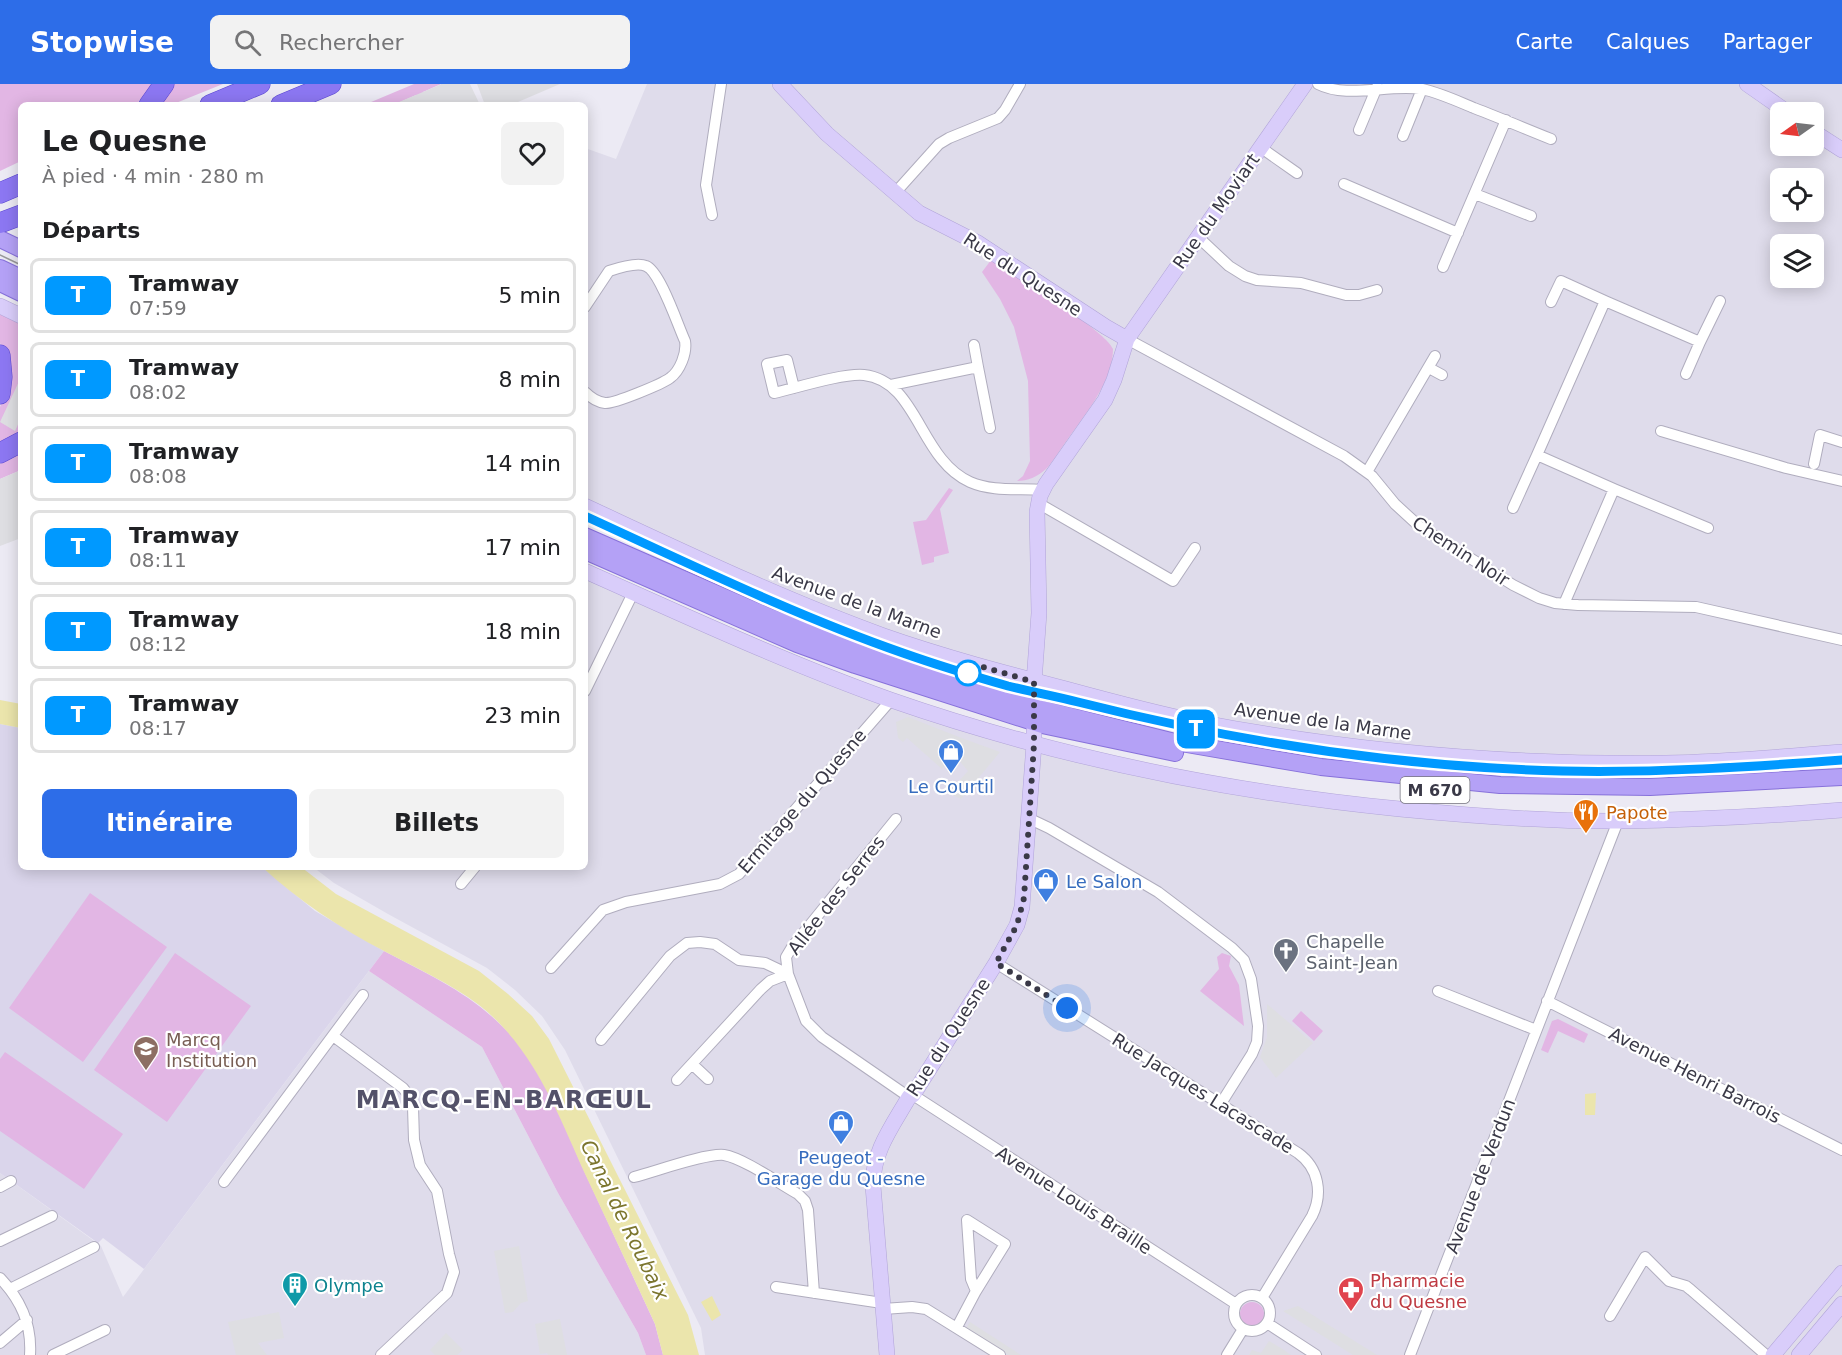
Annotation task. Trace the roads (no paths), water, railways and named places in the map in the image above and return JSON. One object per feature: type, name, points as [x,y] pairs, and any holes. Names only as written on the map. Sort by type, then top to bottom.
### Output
[{"type":"highway","points":[[151,102],[164,84]]},
{"type":"highway","points":[[217,102],[260,84]]},
{"type":"highway","points":[[288,102],[331,84]]},
{"type":"highway","points":[[0,355],[2,377],[0,394]]},
{"type":"highway","points":[[0,453],[18,444]]},
{"type":"main road","points":[[0,239],[18,248]]},
{"type":"main road","points":[[0,268],[18,277]]},
{"type":"main road","points":[[0,283],[18,292]]},
{"type":"main road","name":"M 670","points":[[588,537],[813,635],[894,665],[1095,737],[1180,754],[1281,772],[1399,787],[1520,796],[1653,798],[1842,787]]},
{"type":"main road","name":"M 670","points":[[588,552],[817,651],[890,677],[1034,715],[1273,760],[1449,781],[1620,788],[1842,777]]},
{"type":"street","points":[[712,215],[706,185],[721,84]]},
{"type":"street","name":"Rue du Quesne","points":[[780,84],[818,126],[919,213],[978,243],[1127,339]]},
{"type":"street","points":[[895,193],[939,144],[1002,115],[1020,84]]},
{"type":"street","name":"Rue du Moviart","points":[[1127,339],[1305,84]]},
{"type":"street","points":[[1318,84],[1338,91],[1362,87],[1398,86],[1422,89],[1443,95],[1551,139]]},
{"type":"street","points":[[1747,84],[1773,102]]},
{"type":"street","points":[[1359,130],[1377,87]]},
{"type":"street","points":[[1403,136],[1422,89]]},
{"type":"street","points":[[1443,267],[1506,120]]},
{"type":"street","points":[[1824,138],[1842,150]]},
{"type":"street","points":[[1260,147],[1297,173]]},
{"type":"street","points":[[1344,184],[1458,234]]},
{"type":"street","points":[[1475,194],[1531,216]]},
{"type":"street","points":[[1198,237],[1229,266],[1257,280],[1309,284],[1346,295],[1359,295],[1377,290]]},
{"type":"street","points":[[588,303],[609,272],[639,265],[647,266],[656,275],[685,341],[686,350],[673,375],[656,385],[612,403],[598,401],[588,394]]},
{"type":"street","points":[[1551,302],[1561,281],[1700,342]]},
{"type":"street","points":[[1513,508],[1605,301]]},
{"type":"street","points":[[1686,374],[1720,301]]},
{"type":"street","points":[[0,306],[18,315]]},
{"type":"street","points":[[1041,496],[1105,400],[1127,339]]},
{"type":"street","name":"Chemin Noir","points":[[1127,339],[1324,445],[1367,472],[1395,504],[1419,526],[1523,591],[1546,601],[1564,604],[1696,607],[1842,640]]},
{"type":"street","points":[[974,345],[990,428]]},
{"type":"street","points":[[1367,472],[1435,356]]},
{"type":"street","points":[[891,386],[978,367]]},
{"type":"street","points":[[1429,368],[1442,375]]},
{"type":"street","points":[[794,388],[856,375],[871,376],[891,386],[914,414],[937,456],[958,476],[977,485],[1041,496],[1173,581],[1195,548]]},
{"type":"street","points":[[1661,431],[1786,468],[1842,481]]},
{"type":"street","points":[[1814,464],[1820,435],[1842,442]]},
{"type":"street","points":[[1537,456],[1708,528]]},
{"type":"street","points":[[1564,604],[1614,489]]},
{"type":"street","name":"Rue du Quesne","points":[[887,1355],[873,1170],[879,1149],[996,963],[1017,925],[1022,907],[1034,744],[1041,496]]},
{"type":"street","name":"Avenue de la Marne","points":[[588,507],[754,584],[850,623],[942,655],[1034,682],[1199,722],[1395,752],[1516,760],[1606,763],[1711,762],[1842,752]]},
{"type":"street","points":[[588,572],[748,645],[891,700],[1034,744],[1173,776],[1315,799],[1490,817],[1618,821],[1743,817],[1842,810]]},
{"type":"street","points":[[588,685],[633,593]]},
{"type":"street","name":"Ermitage du Quesne","points":[[550,968],[603,909],[626,902],[720,884],[739,874],[891,700]]},
{"type":"street","name":"Allée des Serres","points":[[896,819],[786,957],[788,974],[810,1026],[911,1096]]},
{"type":"street","points":[[1030,819],[1158,892],[1232,948],[1244,960],[1250,973],[1258,1026],[1257,1042],[1220,1105]]},
{"type":"street","name":"Avenue de Verdun","points":[[1410,1355],[1618,821]]},
{"type":"street","points":[[461,884],[473,870]]},
{"type":"street","name":"Allée des Serres","points":[[601,1040],[670,956],[687,943],[715,944],[739,960],[765,963],[788,974]]},
{"type":"street","name":"Rue Jacques Lacascade","points":[[996,963],[1304,1157],[1313,1168],[1318,1182],[1315,1210],[1262,1298]]},
{"type":"street","name":"Allée des Serres","points":[[677,1080],[761,989],[770,981],[788,974]]},
{"type":"street","points":[[1438,991],[1536,1030]]},
{"type":"street","points":[[224,1182],[363,994]]},
{"type":"street","name":"Avenue Henri Barrois","points":[[1547,1001],[1842,1150]]},
{"type":"street","points":[[333,1036],[404,1088],[410,1097],[413,1107],[414,1140],[420,1165],[437,1191],[454,1272],[447,1293],[381,1355]]},
{"type":"street","points":[[692,1064],[708,1079]]},
{"type":"street","name":"Avenue Louis Braille","points":[[911,1096],[1236,1305]]},
{"type":"street","points":[[634,1177],[709,1156],[722,1155],[734,1158],[798,1194],[805,1201],[808,1209],[814,1293]]},
{"type":"street","points":[[0,1186],[11,1181]]},
{"type":"street","points":[[0,1242],[52,1216]]},
{"type":"street","points":[[957,1327],[1005,1244],[967,1220],[971,1279],[976,1291]]},
{"type":"street","points":[[10,1289],[94,1247]]},
{"type":"street","points":[[1610,1316],[1645,1257],[1670,1281],[1691,1290],[1766,1355]]},
{"type":"street","points":[[1773,1355],[1842,1273]]},
{"type":"street","points":[[0,1278],[21,1306],[27,1320],[31,1338],[30,1355]]},
{"type":"street","points":[[776,1287],[882,1306],[919,1307],[932,1312],[1000,1355]]},
{"type":"street","points":[[1248,1296],[1262,1298],[1270,1309],[1268,1323],[1258,1330],[1243,1329],[1234,1317],[1236,1305],[1248,1296]]},
{"type":"street","points":[[1799,1355],[1842,1304]]},
{"type":"street","points":[[0,1343],[27,1320]]},
{"type":"street","points":[[1268,1323],[1316,1355]]},
{"type":"street","points":[[1227,1355],[1243,1329]]},
{"type":"street","points":[[53,1355],[105,1330]]},
{"type":"water","points":[[0,700],[18,703],[18,727],[0,724]]},
{"type":"water","name":"Canal de Roubaix","points":[[266,870],[305,870],[336,894],[479,971],[532,1016],[549,1039],[688,1315],[699,1355],[663,1355],[655,1324],[554,1106],[543,1083],[515,1041],[479,1005],[433,976],[336,923],[290,891]]},
{"type":"water","points":[[1596,1093],[1595,1115],[1585,1115],[1585,1094]]},
{"type":"water","points":[[712,1296],[721,1315],[712,1321],[701,1302]]},
{"type":"tram line","points":[[0,255],[18,264]]},
{"type":"tram line","points":[[588,517],[782,606],[903,653],[1023,689],[1198,729],[1379,757],[1440,764],[1562,771],[1667,770],[1842,760]]},
{"type":"tram line","name":"T","points":[[588,517],[795,611],[903,653],[1023,690],[1222,734],[1309,749],[1393,759],[1518,769],[1680,770],[1842,760]]},
{"type":"place","name":"Le Courtil","points":[[951,775]]},
{"type":"place","name":"Papote","points":[[1586,835]]},
{"type":"place","name":"Le Salon","points":[[1046,904]]},
{"type":"place","name":"Chapelle Saint-Jean","points":[[1286,974]]},
{"type":"place","name":"Marcq Institution","points":[[146,1072]]},
{"type":"place","name":"Peugeot - Garage du Quesne","points":[[841,1146]]},
{"type":"place","name":"Olympe","points":[[295,1308]]},
{"type":"place","name":"Pharmacie du Quesne","points":[[1351,1313]]},
{"type":"district","name":"MARCQ-EN-BARŒUL","points":[[504,1100]]}]
